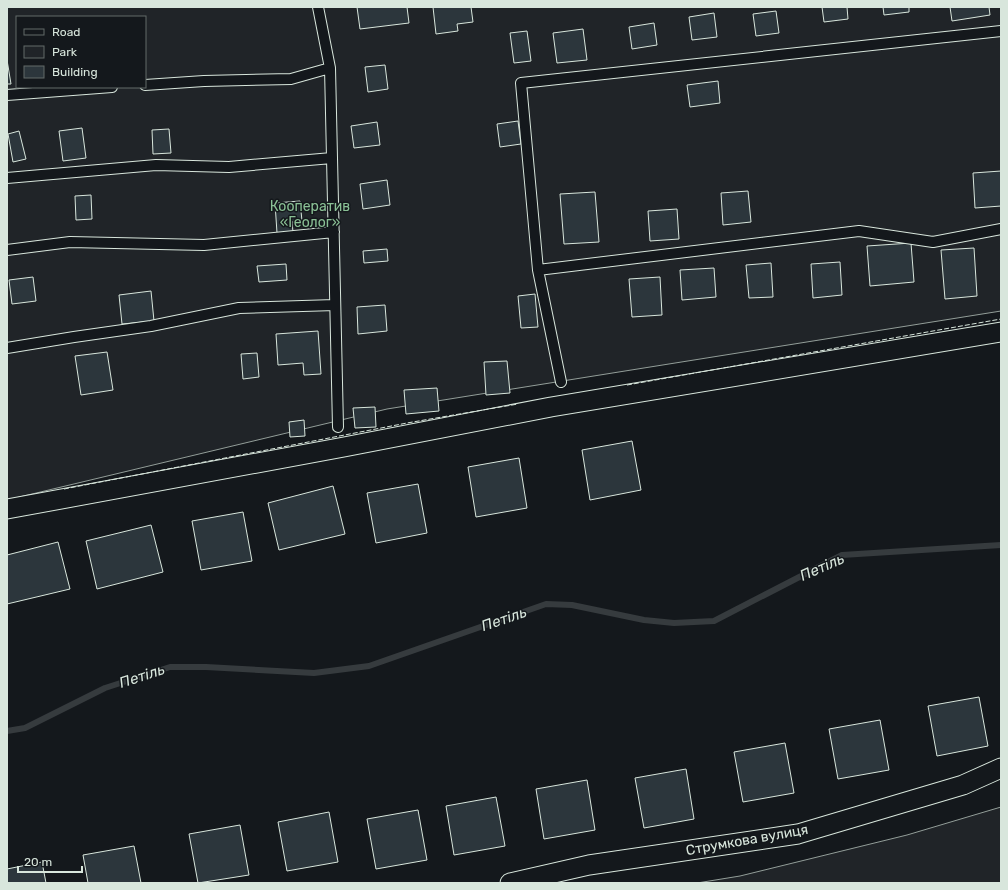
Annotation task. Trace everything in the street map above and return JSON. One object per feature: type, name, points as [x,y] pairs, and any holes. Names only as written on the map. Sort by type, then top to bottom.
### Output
[{"type":"street","points":[[7,510],[551,407],[1001,332]]},
{"type":"street","name":"Струмкова вулиця","points":[[510,883],[589,865],[798,834],[963,785],[1001,768]]},
{"type":"lane","points":[[318,7],[330,68],[338,427]]},
{"type":"lane","points":[[561,382],[538,270],[521,83],[1001,31]]},
{"type":"lane","points":[[146,85],[204,81],[291,79],[330,68]]},
{"type":"lane","points":[[7,95],[99,88]]},
{"type":"lane","points":[[7,178],[156,164],[229,167],[332,158]]},
{"type":"lane","points":[[538,270],[859,231],[933,242],[1001,229]]},
{"type":"lane","points":[[7,250],[70,242],[204,245],[334,232]]},
{"type":"lane","points":[[7,348],[151,326],[239,308],[335,305]]},
{"type":"green space","name":"Кооператив «Геолог»","points":[[7,7],[1001,7],[1001,311],[387,409],[7,500]]},
{"type":"green space","points":[[1001,807],[1001,883],[697,883],[740,876],[907,835]]},
{"type":"building","points":[[357,7],[407,7],[409,23],[360,29]]},
{"type":"building","points":[[433,7],[471,7],[473,22],[457,24],[458,31],[436,34]]},
{"type":"building","points":[[822,7],[847,7],[848,19],[824,22]]},
{"type":"building","points":[[883,7],[909,7],[909,12],[884,15]]},
{"type":"building","points":[[950,7],[989,7],[990,15],[952,21]]},
{"type":"building","points":[[776,11],[779,33],[756,36],[753,14]]},
{"type":"building","points":[[714,13],[717,37],[692,40],[689,17]]},
{"type":"building","points":[[654,23],[657,45],[632,49],[629,27]]},
{"type":"building","points":[[583,29],[587,60],[557,63],[553,33]]},
{"type":"building","points":[[527,31],[531,61],[514,63],[510,33]]},
{"type":"building","points":[[7,60],[11,84],[7,84]]},
{"type":"building","points":[[385,65],[388,89],[368,92],[365,67]]},
{"type":"building","points":[[718,81],[720,103],[690,107],[687,85]]},
{"type":"building","points":[[518,121],[521,144],[500,147],[497,124]]},
{"type":"building","points":[[377,122],[380,145],[354,148],[351,126]]},
{"type":"building","points":[[82,128],[86,158],[63,161],[59,131]]},
{"type":"building","points":[[169,129],[171,153],[153,154],[152,130]]},
{"type":"building","points":[[19,131],[26,159],[13,162],[8,134]]},
{"type":"building","points":[[1001,171],[1001,206],[975,208],[973,173]]},
{"type":"building","points":[[387,180],[390,205],[363,209],[360,184]]},
{"type":"building","points":[[748,191],[751,222],[723,225],[721,193]]},
{"type":"building","points":[[595,192],[599,242],[564,244],[560,194]]},
{"type":"building","points":[[91,195],[92,219],[76,220],[75,196]]},
{"type":"building","points":[[300,201],[302,221],[292,222],[293,232],[277,233],[275,203]]},
{"type":"building","points":[[677,209],[679,239],[650,241],[648,211]]},
{"type":"building","points":[[911,243],[914,282],[870,286],[867,246]]},
{"type":"building","points":[[974,248],[977,296],[945,299],[941,250]]},
{"type":"building","points":[[387,249],[388,261],[364,263],[363,251]]},
{"type":"building","points":[[840,262],[842,295],[813,298],[811,264]]},
{"type":"building","points":[[771,263],[773,297],[749,298],[746,265]]},
{"type":"building","points":[[286,264],[287,280],[259,282],[257,266]]},
{"type":"building","points":[[714,268],[716,297],[682,300],[680,270]]},
{"type":"building","points":[[33,277],[36,301],[12,304],[9,280]]},
{"type":"building","points":[[660,277],[662,315],[632,317],[629,279]]},
{"type":"building","points":[[151,291],[154,321],[122,324],[119,295]]},
{"type":"building","points":[[535,294],[538,327],[521,328],[518,296]]},
{"type":"building","points":[[385,305],[387,331],[358,334],[357,307]]},
{"type":"building","points":[[318,331],[321,374],[304,375],[303,363],[278,365],[276,334]]},
{"type":"building","points":[[107,352],[113,390],[81,395],[75,356]]},
{"type":"building","points":[[257,353],[259,377],[243,379],[241,354]]},
{"type":"building","points":[[507,361],[510,393],[486,395],[484,362]]},
{"type":"building","points":[[437,388],[439,411],[406,414],[404,390]]},
{"type":"building","points":[[375,407],[376,427],[355,428],[353,408]]},
{"type":"building","points":[[304,420],[305,436],[290,437],[289,422]]},
{"type":"building","points":[[632,441],[641,490],[590,500],[582,450]]},
{"type":"building","points":[[519,458],[527,508],[476,517],[468,467]]},
{"type":"building","points":[[418,484],[427,533],[376,543],[367,493]]},
{"type":"building","points":[[333,486],[345,534],[279,550],[268,503]]},
{"type":"building","points":[[243,512],[252,561],[201,570],[192,521]]},
{"type":"building","points":[[151,525],[163,572],[97,589],[86,541]]},
{"type":"building","points":[[58,542],[70,589],[7,604],[7,555]]},
{"type":"building","points":[[979,697],[988,746],[937,756],[928,706]]},
{"type":"building","points":[[880,720],[889,770],[838,779],[829,729]]},
{"type":"building","points":[[785,743],[794,793],[743,802],[734,752]]},
{"type":"building","points":[[686,769],[694,819],[644,828],[635,778]]},
{"type":"building","points":[[587,780],[595,830],[544,839],[536,789]]},
{"type":"building","points":[[496,797],[505,846],[454,855],[446,806]]},
{"type":"building","points":[[418,810],[427,860],[376,869],[367,819]]},
{"type":"building","points":[[329,812],[338,862],[287,871],[278,822]]},
{"type":"building","points":[[240,825],[249,875],[198,883],[189,834]]},
{"type":"building","points":[[134,846],[141,883],[88,883],[83,855]]},
{"type":"building","points":[[42,862],[46,883],[7,883],[7,869]]},
{"type":"waterway","name":"Петіль","points":[[7,731],[25,728],[105,688],[170,667],[206,667],[314,673],[369,666],[546,604],[572,605],[644,620],[674,623],[714,621],[842,555],[1001,545]]},
{"type":"fence","points":[[627,385],[1001,319]]},
{"type":"fence","points":[[64,489],[407,423],[518,404]]}]
